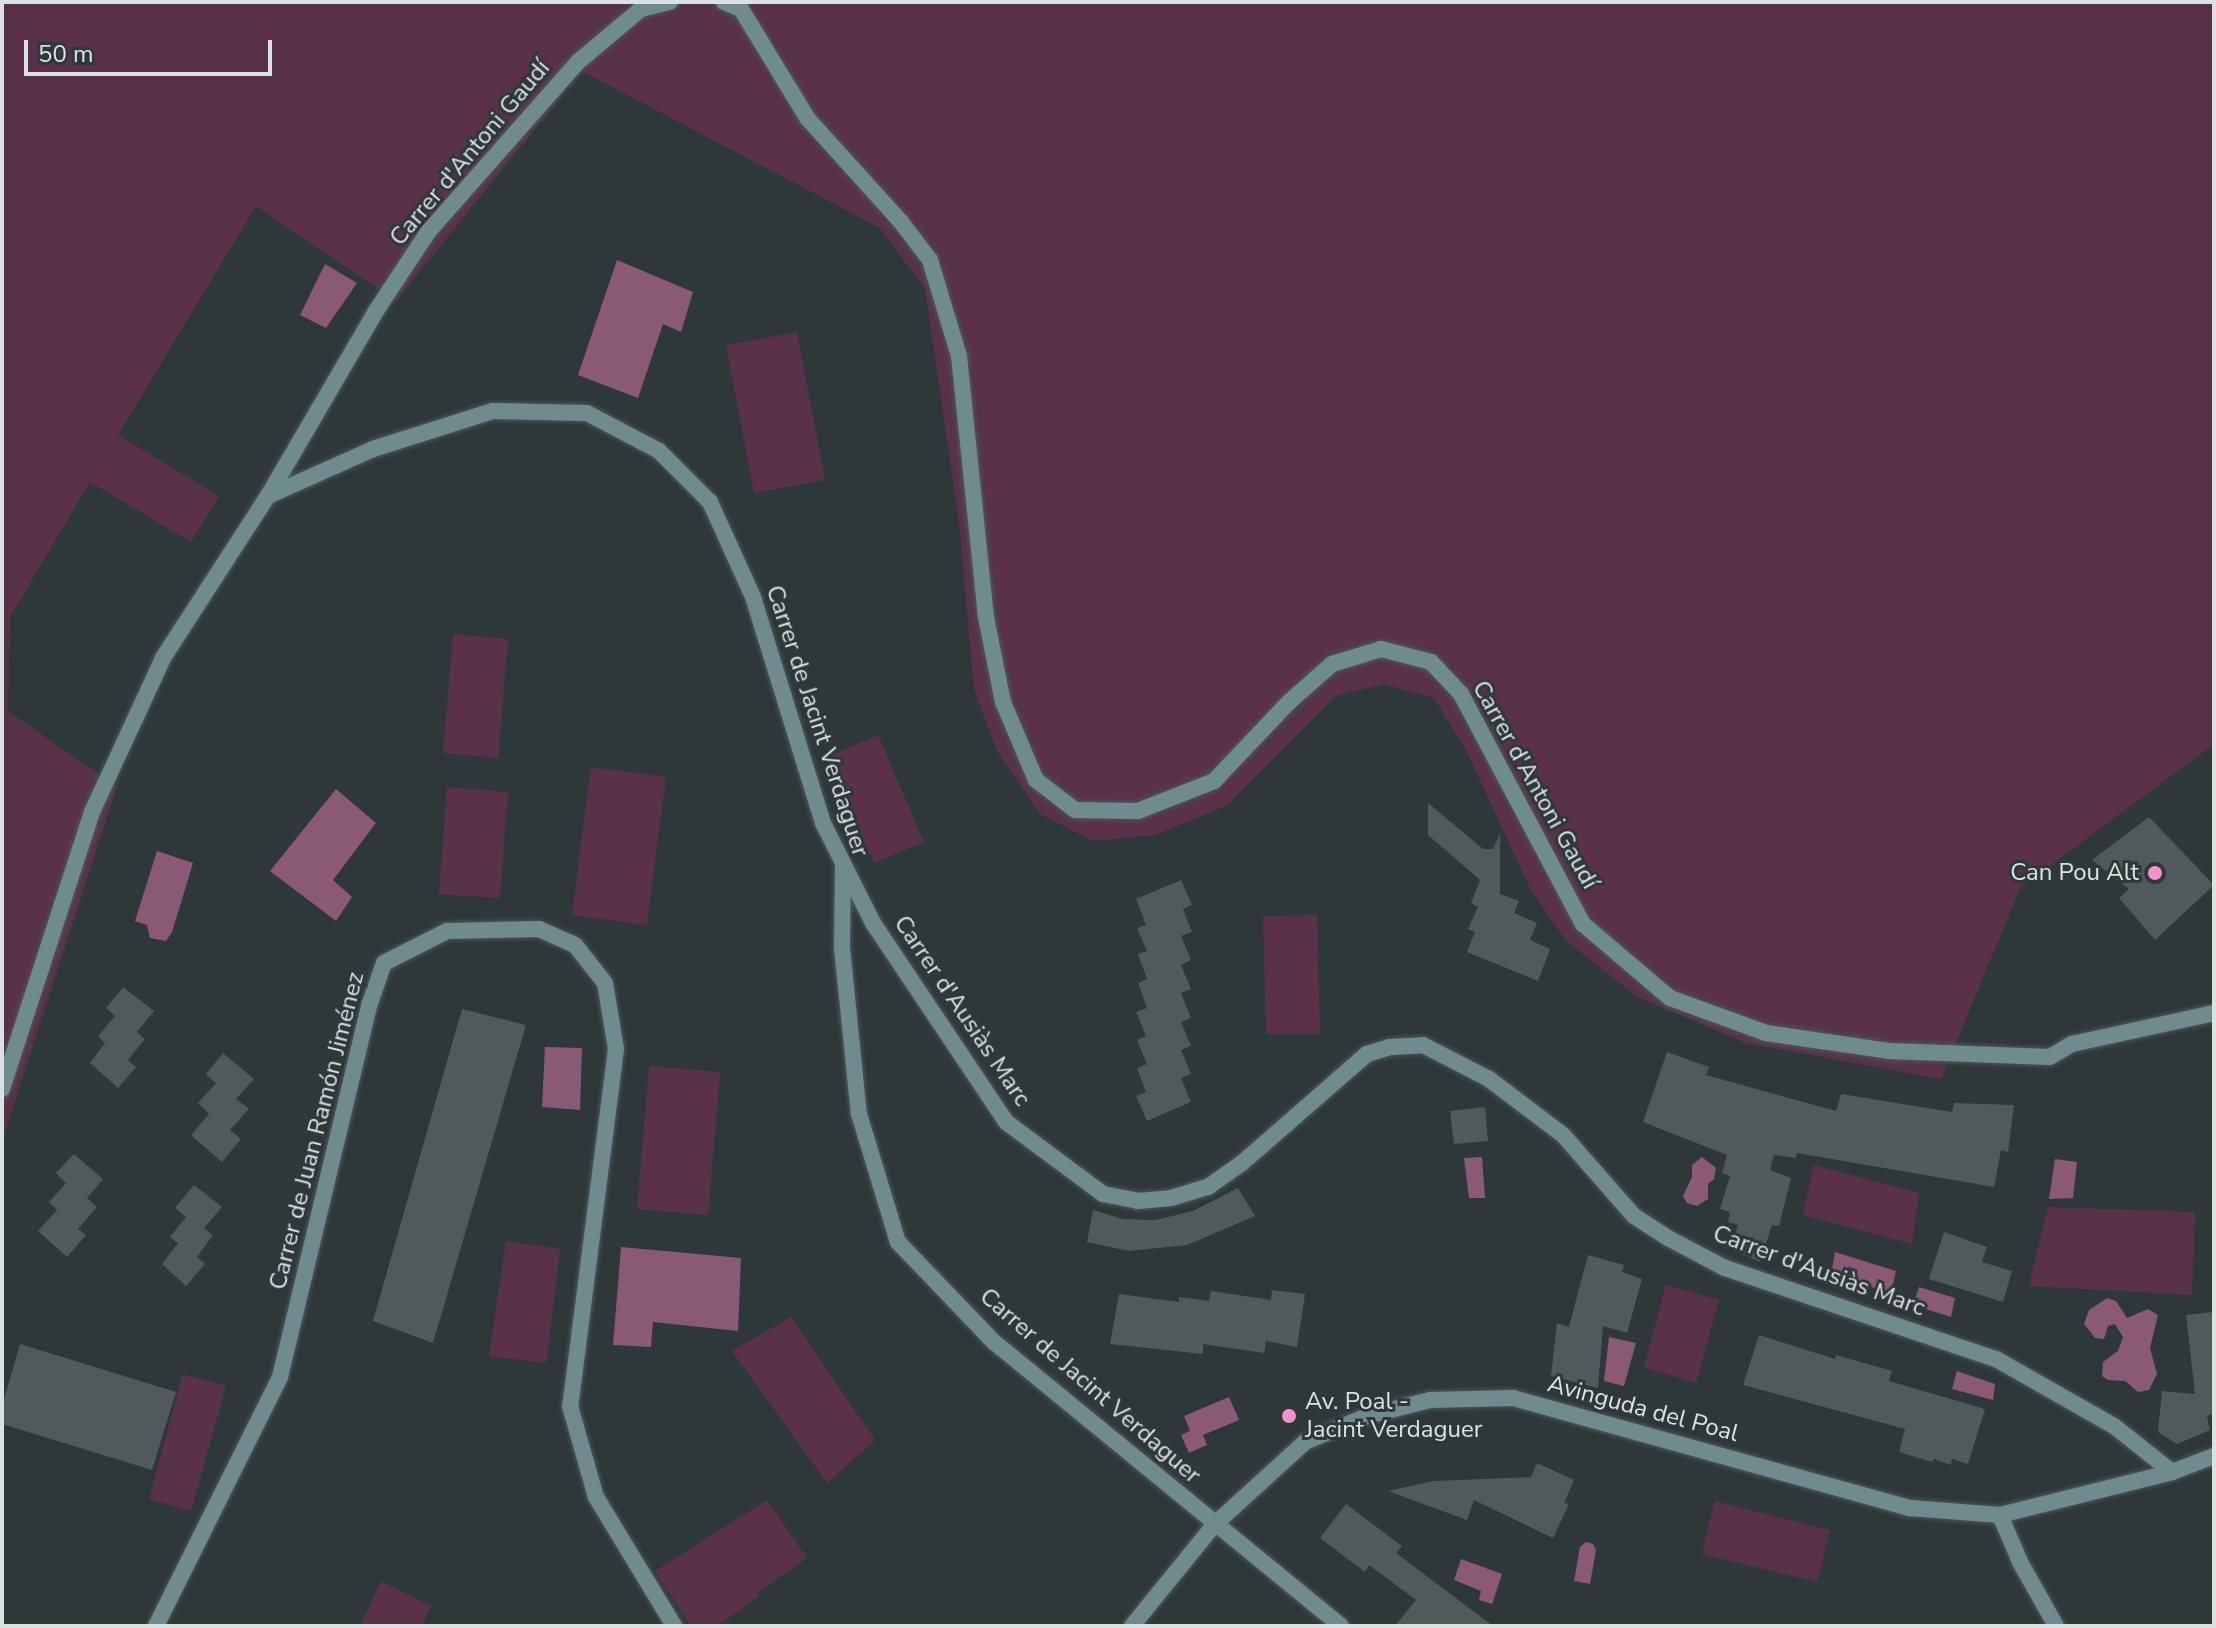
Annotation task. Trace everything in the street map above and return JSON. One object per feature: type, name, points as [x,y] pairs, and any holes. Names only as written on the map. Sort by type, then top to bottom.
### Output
[{"type":"street","name":"Carrer d'Antoni Gaudí","points":[[2,1089],[92,812],[163,658],[268,496],[376,311],[428,232],[579,61],[641,9],[670,2]]},
{"type":"street","name":"Carrer d'Antoni Gaudí","points":[[724,2],[741,9],[808,119],[901,222],[930,260],[959,356],[986,617],[1003,702],[1036,780],[1075,810],[1138,811],[1214,781],[1289,702],[1332,664],[1381,649],[1431,662],[1461,694],[1583,924],[1670,998],[1766,1033],[1889,1051],[2050,1057],[2072,1044],[2214,1013]]},
{"type":"street","name":"Carrer de Jacint Verdaguer","points":[[268,496],[373,449],[493,411],[587,413],[659,451],[710,502],[753,597],[823,823],[843,863],[842,948],[859,1114],[898,1242],[994,1342],[1341,1626]]},
{"type":"street","name":"Carrer d'Ausiàs Marc","points":[[843,863],[873,923],[1006,1122],[1103,1194],[1138,1201],[1171,1198],[1208,1187],[1242,1163],[1367,1054],[1390,1047],[1423,1045],[1489,1079],[1563,1135],[1634,1216],[1668,1238],[1725,1268],[1996,1359],[2114,1426],[2172,1472]]},
{"type":"street","name":"Carrer de Juan Ramón Jiménez","points":[[156,1626],[280,1377],[370,1003],[384,963],[447,931],[539,929],[575,945],[605,983],[616,1049],[570,1406],[596,1497],[674,1626]]},
{"type":"street","name":"Avinguda del Poal","points":[[1132,1626],[1215,1524],[1305,1442],[1367,1416],[1430,1400],[1513,1398],[1910,1508],[2000,1515],[2172,1472],[2214,1456]]},
{"type":"street","points":[[2000,1515],[2020,1562],[2056,1626]]},
{"type":"shaded area","points":[[2,2],[2214,2],[2214,744],[2020,888],[1941,1079],[1745,1043],[1638,997],[1566,941],[1531,890],[1466,750],[1434,698],[1384,684],[1335,696],[1228,805],[1155,835],[1093,841],[1040,814],[998,753],[974,690],[959,522],[925,289],[880,228],[582,71],[396,301],[256,206],[118,435],[219,496],[191,542],[90,482],[10,617],[8,711],[117,787],[2,1141]]},
{"type":"shaded area","points":[[617,260],[693,292],[681,332],[663,324],[638,398],[578,375]]},
{"type":"shaded area","points":[[325,264],[357,283],[326,328],[300,315]]},
{"type":"shaded area","points":[[797,332],[825,480],[754,493],[726,345]]},
{"type":"shaded area","points":[[453,634],[508,639],[498,758],[443,753]]},
{"type":"shaded area","points":[[878,735],[924,842],[874,863],[827,757]]},
{"type":"shaded area","points":[[591,767],[666,777],[647,925],[572,915]]},
{"type":"shaded area","points":[[447,787],[508,792],[500,898],[439,894]]},
{"type":"shaded area","points":[[336,789],[376,823],[333,880],[352,897],[336,921],[270,871]]},
{"type":"shaded area","points":[[157,851],[193,863],[172,932],[166,941],[150,938],[147,925],[135,921]]},
{"type":"shaded area","points":[[1317,915],[1320,1034],[1266,1034],[1263,916]]},
{"type":"shaded area","points":[[545,1047],[582,1048],[580,1110],[542,1107]]},
{"type":"shaded area","points":[[649,1066],[720,1072],[708,1215],[637,1209]]},
{"type":"shaded area","points":[[1482,1157],[1485,1198],[1469,1198],[1464,1158]]},
{"type":"shaded area","points":[[1702,1157],[1716,1168],[1714,1179],[1708,1184],[1708,1199],[1697,1206],[1687,1203],[1683,1196],[1692,1177],[1692,1165]]},
{"type":"shaded area","points":[[2055,1159],[2077,1162],[2073,1198],[2049,1199]]},
{"type":"shaded area","points":[[1814,1165],[1919,1193],[1912,1244],[1803,1215]]},
{"type":"shaded area","points":[[2048,1207],[2195,1212],[2192,1295],[2029,1286]]},
{"type":"shaded area","points":[[506,1241],[560,1249],[546,1363],[489,1356]]},
{"type":"shaded area","points":[[621,1247],[741,1258],[738,1331],[653,1322],[651,1347],[613,1345]]},
{"type":"shaded area","points":[[1835,1252],[1896,1271],[1891,1293],[1831,1275]]},
{"type":"shaded area","points":[[1666,1285],[1719,1300],[1696,1383],[1644,1367]]},
{"type":"shaded area","points":[[1919,1287],[1955,1298],[1951,1317],[1913,1305]]},
{"type":"shaded area","points":[[2107,1298],[2116,1301],[2127,1318],[2148,1309],[2158,1315],[2150,1348],[2157,1374],[2149,1390],[2138,1392],[2125,1381],[2108,1380],[2102,1376],[2103,1362],[2118,1351],[2123,1337],[2115,1324],[2108,1326],[2104,1339],[2095,1338],[2084,1324],[2089,1310]]},
{"type":"shaded area","points":[[791,1317],[875,1440],[827,1483],[732,1351]]},
{"type":"shaded area","points":[[1609,1337],[1636,1343],[1624,1386],[1604,1381]]},
{"type":"shaded area","points":[[1957,1371],[1995,1384],[1993,1400],[1952,1389]]},
{"type":"shaded area","points":[[183,1374],[226,1386],[191,1511],[149,1499]]},
{"type":"shaded area","points":[[1229,1397],[1239,1420],[1203,1435],[1207,1445],[1189,1453],[1181,1435],[1190,1431],[1184,1416]]},
{"type":"shaded area","points":[[767,1500],[807,1558],[758,1592],[760,1596],[717,1626],[691,1626],[655,1571]]},
{"type":"shaded area","points":[[1715,1501],[1830,1530],[1817,1582],[1702,1554]]},
{"type":"shaded area","points":[[1586,1542],[1593,1544],[1596,1550],[1590,1584],[1574,1581],[1580,1547]]},
{"type":"shaded area","points":[[1461,1559],[1502,1574],[1492,1604],[1479,1600],[1481,1591],[1454,1580]]},
{"type":"shaded area","points":[[381,1581],[431,1606],[422,1626],[360,1626]]},
{"type":"building","points":[[1428,803],[1483,849],[1493,849],[1500,834],[1500,894],[1519,901],[1514,913],[1537,923],[1530,940],[1550,949],[1538,981],[1467,952],[1475,932],[1468,929],[1478,907],[1471,903],[1480,880],[1428,835]]},
{"type":"building","name":"Can Pou Alt","points":[[2149,817],[2214,885],[2155,940],[2119,898],[2129,889],[2092,860]]},
{"type":"building","points":[[1181,880],[1192,905],[1183,909],[1192,932],[1181,936],[1191,960],[1181,965],[1191,989],[1181,993],[1191,1018],[1181,1022],[1191,1046],[1181,1050],[1191,1074],[1181,1078],[1191,1102],[1147,1121],[1136,1096],[1146,1092],[1137,1068],[1147,1064],[1137,1040],[1146,1036],[1136,1012],[1147,1008],[1138,983],[1147,979],[1138,954],[1147,951],[1137,928],[1146,925],[1136,899]]},
{"type":"building","points":[[123,987],[154,1011],[137,1032],[145,1039],[128,1060],[136,1067],[118,1088],[90,1063],[105,1043],[98,1036],[115,1016],[106,1008]]},
{"type":"building","points":[[462,1009],[526,1025],[433,1343],[373,1321]]},
{"type":"building","points":[[1667,1052],[1709,1067],[1706,1075],[1836,1111],[1841,1094],[1952,1112],[1954,1103],[2014,1105],[2008,1152],[2001,1150],[1994,1187],[1797,1153],[1796,1158],[1774,1155],[1770,1170],[1791,1178],[1779,1226],[1772,1225],[1760,1262],[1731,1249],[1738,1225],[1728,1222],[1730,1212],[1720,1209],[1730,1176],[1722,1173],[1727,1155],[1643,1122]]},
{"type":"building","points":[[223,1053],[254,1079],[236,1099],[249,1109],[230,1130],[241,1139],[222,1162],[191,1135],[209,1114],[198,1103],[216,1083],[206,1074]]},
{"type":"building","points":[[1485,1107],[1488,1141],[1454,1144],[1450,1111]]},
{"type":"building","points":[[74,1154],[103,1179],[87,1198],[97,1207],[78,1229],[86,1235],[67,1257],[38,1231],[57,1210],[49,1202],[66,1183],[56,1173]]},
{"type":"building","points":[[194,1185],[222,1207],[204,1228],[213,1235],[197,1257],[205,1264],[186,1286],[162,1264],[178,1243],[170,1237],[186,1217],[175,1208]]},
{"type":"building","points":[[1238,1188],[1255,1216],[1187,1245],[1129,1251],[1087,1242],[1093,1210],[1123,1219],[1155,1220],[1193,1211]]},
{"type":"building","points":[[1944,1232],[1987,1247],[1982,1262],[2012,1271],[2003,1302],[1929,1279]]},
{"type":"building","points":[[1588,1255],[1624,1265],[1622,1272],[1642,1279],[1627,1333],[1603,1326],[1598,1388],[1551,1376],[1557,1323],[1569,1327]]},
{"type":"building","points":[[1272,1290],[1305,1294],[1297,1347],[1266,1341],[1264,1353],[1203,1344],[1203,1354],[1110,1344],[1119,1294],[1179,1302],[1179,1297],[1209,1301],[1211,1291],[1271,1300]]},
{"type":"building","points":[[2214,1312],[2214,1413],[2207,1416],[2210,1430],[2177,1444],[2158,1432],[2162,1391],[2195,1394],[2186,1315]]},
{"type":"building","points":[[1759,1335],[1835,1359],[1836,1355],[1892,1371],[1889,1381],[1985,1409],[1968,1464],[1952,1459],[1951,1465],[1934,1459],[1932,1462],[1899,1452],[1905,1429],[1743,1385]]},
{"type":"building","points":[[20,1344],[176,1392],[152,1470],[2,1424],[2,1406]]},
{"type":"building","points":[[1537,1463],[1574,1480],[1564,1503],[1569,1504],[1553,1538],[1474,1500],[1467,1520],[1388,1491],[1434,1481],[1531,1477]]},
{"type":"building","points":[[1346,1504],[1402,1546],[1396,1553],[1493,1626],[1395,1626],[1416,1600],[1369,1565],[1365,1572],[1320,1538]]},
{"type":"place","name":"Can Pou Alt","points":[[2155,873]]},
{"type":"place","name":"Av. Poal - Jacint Verdaguer","points":[[1289,1416]]}]
